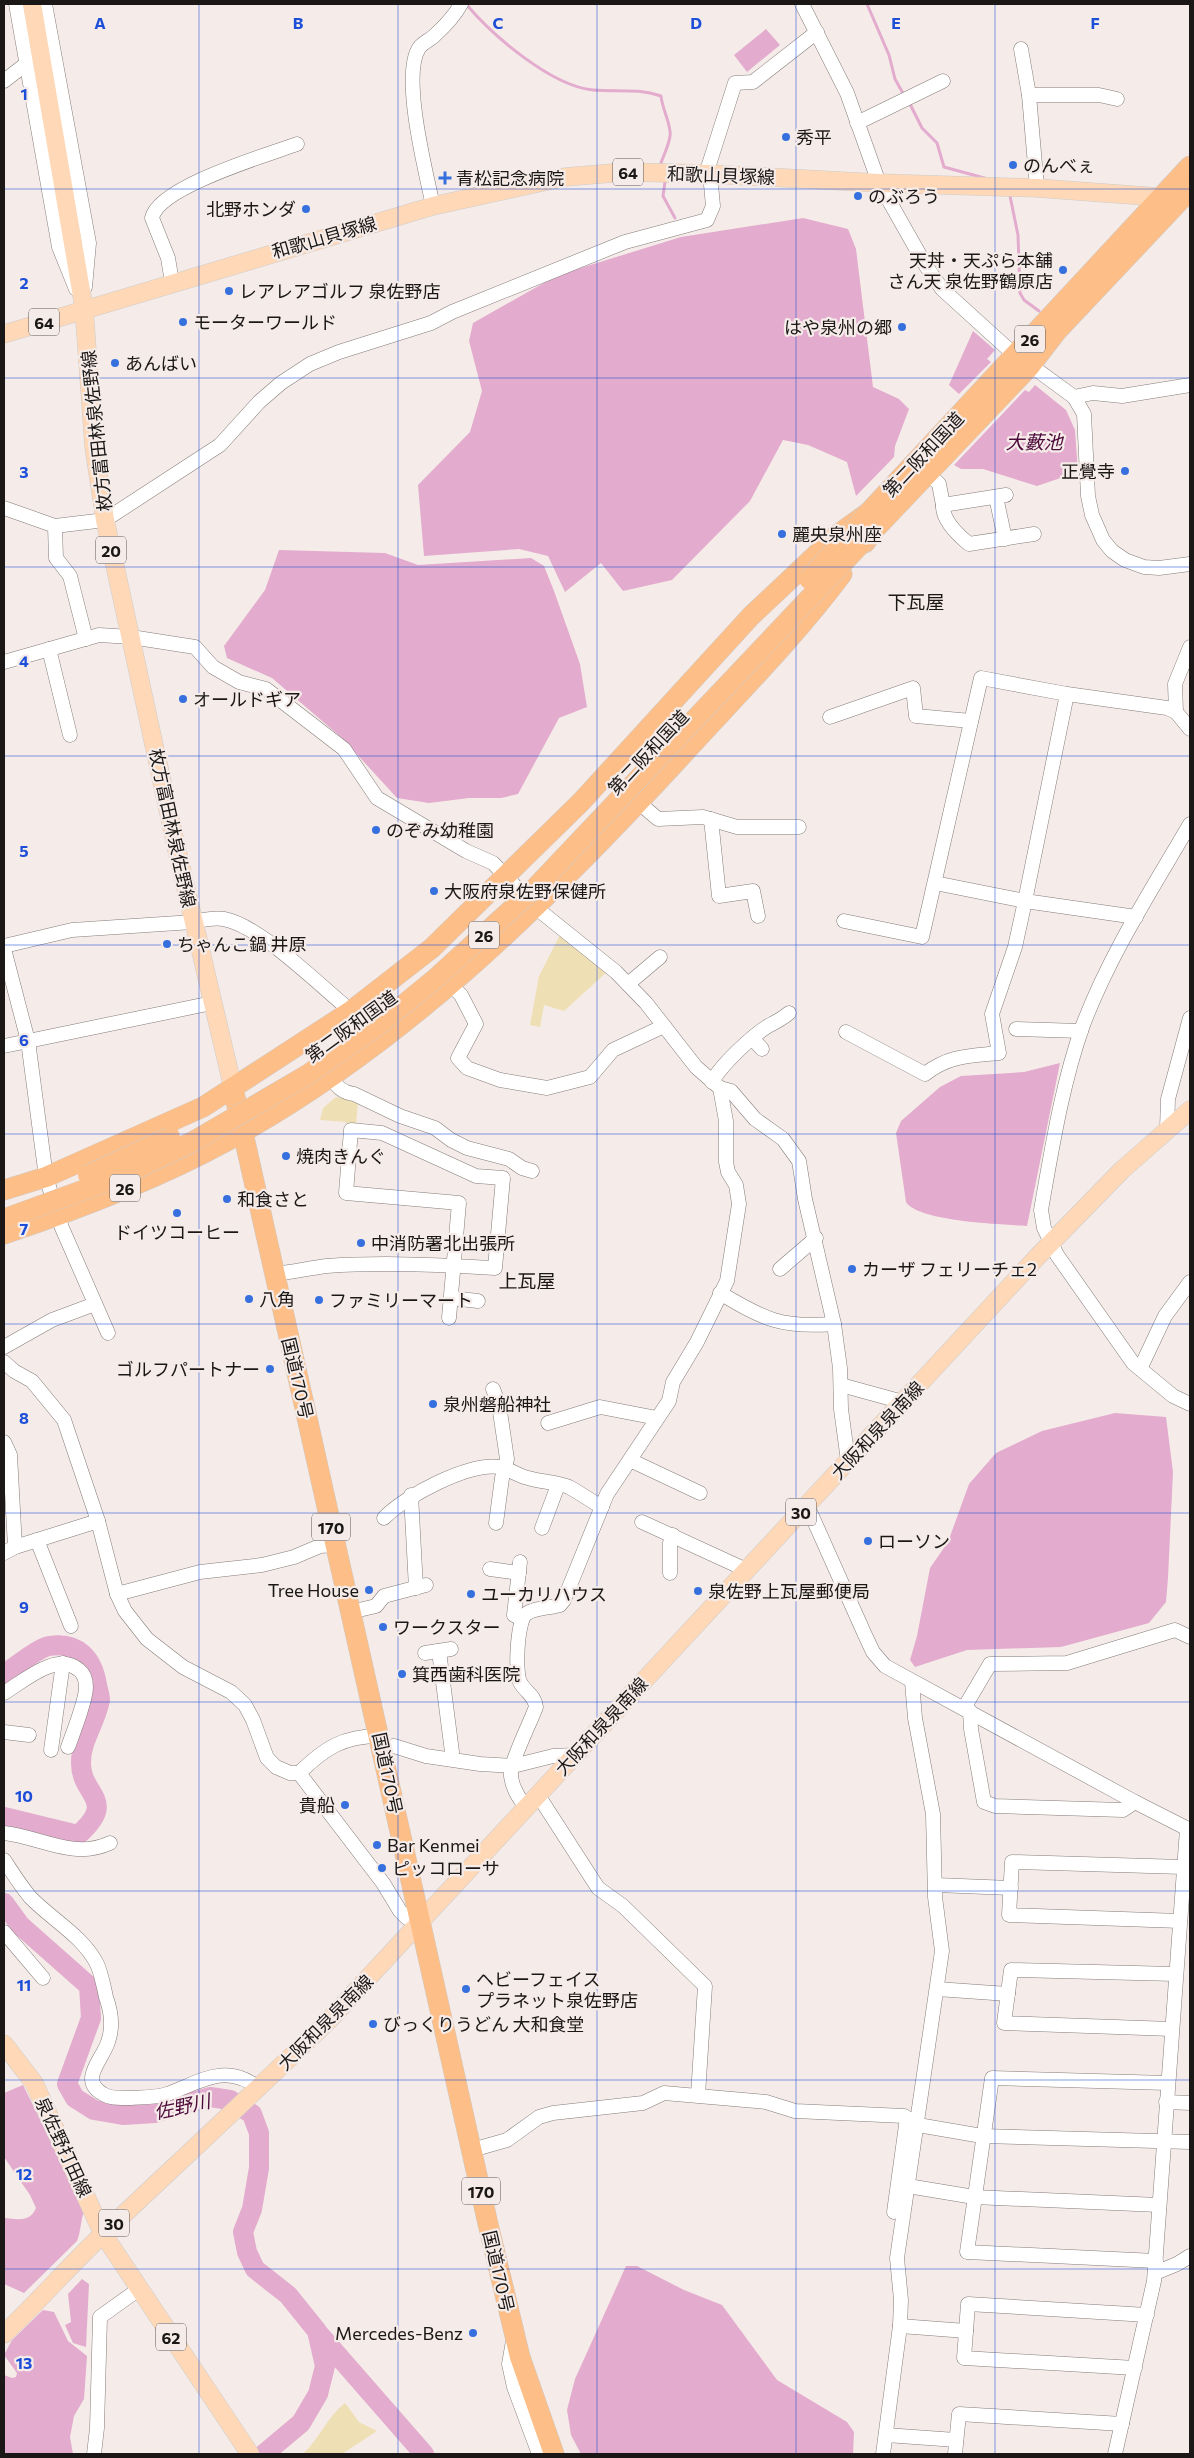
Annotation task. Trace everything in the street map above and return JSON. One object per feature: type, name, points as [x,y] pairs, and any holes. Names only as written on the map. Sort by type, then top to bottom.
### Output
[{"type":"highway","name":"第二阪和国道","points":[[4,1206],[33,1197],[107,1167],[193,1127],[263,1087],[374,1012],[475,927],[530,875],[872,521],[929,474],[1161,197],[1190,166]]},
{"type":"highway","name":"第二阪和国道","points":[[4,1219],[122,1176],[194,1141],[307,1075],[380,1024],[436,978],[536,887],[872,521],[1023,360],[1058,331],[1188,196]]},
{"type":"highway","name":"26","points":[[4,1234],[58,1216],[150,1177],[242,1132],[330,1077],[451,985],[535,907],[638,802],[812,614],[872,521]]},
{"type":"highway","name":"26","points":[[4,1190],[46,1177],[203,1107],[351,1011],[432,948],[508,876],[581,802],[751,616],[837,535],[872,521]]},
{"type":"highway","name":"国道170号","points":[[233,1088],[514,2335],[554,2454]]},
{"type":"main road","name":"枚方富田林泉佐野線","points":[[32,4],[84,308],[94,447],[105,520],[193,922],[233,1088]]},
{"type":"main road","name":"和歌山貝塚線","points":[[4,334],[84,308],[433,206],[565,177],[624,172],[708,174],[879,183],[1037,188],[1161,197],[1188,196]]},
{"type":"main road","name":"大阪和泉泉南線","points":[[4,2334],[46,2295],[103,2234],[229,2117],[330,2018],[421,1923],[574,1755],[1050,1243],[1166,1128],[1190,1110]]},
{"type":"main road","name":"泉佐野打田線","points":[[4,2044],[34,2083],[103,2234],[245,2447]]},
{"type":"street","points":[[16,4],[59,247],[84,308]]},
{"type":"street","points":[[45,4],[88,243],[84,308]]},
{"type":"street","points":[[433,206],[417,124],[412,78],[414,62],[420,47],[434,36],[461,4]]},
{"type":"street","points":[[802,4],[847,93],[879,183],[908,239],[942,289],[1023,360],[1074,397],[1084,414],[1088,496],[1092,515],[1103,540],[1125,560],[1144,567],[1159,568],[1190,564]]},
{"type":"street","points":[[4,508],[55,526],[105,520],[220,445],[259,402],[281,383],[310,364],[339,352],[431,323],[452,312],[625,242],[706,220],[714,206],[708,174],[735,83],[753,82],[817,32]]},
{"type":"street","points":[[1021,49],[1029,94],[1037,188]]},
{"type":"street","points":[[4,81],[26,64]]},
{"type":"street","points":[[857,122],[944,81]]},
{"type":"street","points":[[1029,94],[1099,95],[1117,98]]},
{"type":"street","points":[[172,282],[168,258],[152,218],[157,205],[192,183],[297,144]]},
{"type":"street","points":[[1074,397],[1093,393],[1122,396],[1190,385]]},
{"type":"street","points":[[929,474],[939,484],[942,512],[958,534],[969,544],[1034,534]]},
{"type":"street","points":[[942,505],[976,494],[1001,496],[1005,538]]},
{"type":"street","points":[[55,526],[56,558],[70,576],[86,639]]},
{"type":"street","points":[[4,662],[98,635],[131,637],[195,647],[212,667],[239,682],[266,689],[334,740],[344,749],[359,774],[377,798],[466,851],[493,863],[508,876],[535,907],[609,966],[628,984],[696,1067],[716,1085],[731,1092],[755,1119],[783,1139],[793,1149],[802,1171],[805,1199],[816,1238],[834,1324],[841,1385],[841,1409],[848,1461]]},
{"type":"street","points":[[1176,712],[1175,684],[1190,647]]},
{"type":"street","points":[[49,649],[70,735]]},
{"type":"street","points":[[844,921],[922,937],[981,678],[1066,694],[1167,708],[1176,712],[1190,730]]},
{"type":"street","points":[[830,717],[913,688],[916,716],[972,721]]},
{"type":"street","points":[[846,1032],[925,1074],[939,1063],[947,1060],[999,1053],[992,1014],[1015,947],[1066,694]]},
{"type":"street","points":[[638,802],[658,819],[703,817],[737,827],[799,827]]},
{"type":"street","points":[[711,819],[719,896],[753,891],[758,916]]},
{"type":"street","points":[[1190,824],[1106,972],[1081,1031],[1069,1067],[1041,1210],[1042,1224],[1057,1255],[1140,1369],[1173,1396],[1190,1404]]},
{"type":"street","points":[[934,882],[1025,902],[1136,917]]},
{"type":"street","points":[[108,1333],[58,1216],[46,1177],[28,1042],[4,947],[72,930],[193,922],[211,918],[224,919],[262,936],[351,1011]]},
{"type":"street","points":[[628,984],[660,957]]},
{"type":"street","points":[[451,985],[461,995],[476,1024],[458,1058],[467,1068],[500,1080],[547,1088],[590,1078],[613,1050],[664,1026]]},
{"type":"street","points":[[4,1046],[212,1003]]},
{"type":"street","points":[[698,2096],[704,1986],[623,1906],[598,1888],[532,1801],[521,1802],[514,1787],[511,1771],[536,1707],[535,1700],[519,1680],[519,1628],[521,1619],[527,1613],[560,1605],[564,1600],[607,1494],[669,1401],[673,1382],[697,1342],[726,1281],[739,1204],[736,1185],[728,1172],[726,1162],[726,1121],[716,1085],[718,1070],[757,1044],[789,1013]]},
{"type":"street","points":[[1166,1128],[1168,1099],[1190,1018]]},
{"type":"street","points":[[1016,1029],[1081,1031]]},
{"type":"street","points":[[330,1077],[346,1093],[354,1094],[400,1116],[435,1128],[451,1140],[467,1148],[509,1159],[532,1171]]},
{"type":"street","points":[[274,1274],[327,1266],[454,1266],[495,1268],[503,1178],[476,1176],[382,1133],[351,1130],[346,1193],[460,1203],[454,1266],[451,1298],[449,1318]]},
{"type":"street","points":[[780,1269],[816,1238]]},
{"type":"street","points":[[1140,1369],[1165,1316],[1190,1282]]},
{"type":"street","points":[[720,1293],[772,1320],[788,1325],[834,1324]]},
{"type":"street","points":[[451,1298],[478,1301]]},
{"type":"street","points":[[4,1347],[52,1320],[95,1304]]},
{"type":"street","points":[[4,1362],[14,1371],[32,1381],[64,1420],[98,1521],[117,1594],[124,1611],[147,1640],[183,1667],[231,1692],[245,1706],[253,1720],[267,1758],[276,1767],[290,1773],[299,1773],[318,1755],[357,1736],[426,1756],[513,1766],[553,1756],[574,1755]]},
{"type":"street","points":[[841,1385],[904,1402]]},
{"type":"street","points":[[494,1389],[499,1405],[508,1459],[496,1523]]},
{"type":"street","points":[[548,1423],[600,1408],[658,1418]]},
{"type":"street","points":[[4,1442],[10,1455],[10,1550],[98,1521]]},
{"type":"street","points":[[630,1460],[700,1493]]},
{"type":"street","points":[[384,1518],[411,1495],[469,1471],[491,1467],[505,1468],[526,1478],[569,1487],[602,1507]]},
{"type":"street","points":[[542,1528],[558,1485]]},
{"type":"street","points":[[350,1612],[376,1606],[384,1596],[421,1586],[408,1533],[411,1495]]},
{"type":"street","points":[[807,1505],[873,1652],[885,1666],[1135,1802],[1189,1829],[1183,1867],[1155,2267],[1148,2315],[1115,2454]]},
{"type":"street","points":[[642,1522],[740,1566],[745,1572]]},
{"type":"street","points":[[670,1573],[670,1543],[673,1535]]},
{"type":"street","points":[[37,1540],[72,1626]]},
{"type":"street","points":[[117,1594],[200,1572],[262,1565],[294,1557],[320,1546],[335,1545]]},
{"type":"street","points":[[490,1569],[519,1568],[514,1615],[521,1619]]},
{"type":"street","points":[[1135,1802],[1123,1810],[995,1806],[984,1802],[967,1709],[990,1664],[1067,1663],[1175,1630],[1190,1637]]},
{"type":"street","points":[[439,1651],[450,1696],[451,1759]]},
{"type":"street","points":[[4,1693],[48,1667],[63,1663],[72,1664],[83,1674],[86,1688],[68,1747]]},
{"type":"street","points":[[51,1750],[63,1663]]},
{"type":"street","points":[[894,2212],[937,1989],[942,1951],[936,1886],[934,1814],[915,1718],[912,1682]]},
{"type":"street","points":[[56,1720],[76,1722]]},
{"type":"street","points":[[4,1732],[29,1735]]},
{"type":"street","points":[[299,1773],[383,1883],[400,1911],[408,1918],[421,1923]]},
{"type":"street","points":[[4,1833],[63,1848],[81,1850],[99,1848],[110,1842]]},
{"type":"street","points":[[4,1860],[30,1897],[80,1943],[97,1965],[110,2012],[111,2023],[108,2044],[93,2070],[91,2078],[96,2088],[103,2095],[117,2099],[148,2097],[166,2094],[209,2076],[224,2075],[241,2078],[255,2092]]},
{"type":"street","points":[[1180,1920],[1009,1915],[1012,1862],[1183,1867]]},
{"type":"street","points":[[936,1886],[1011,1888]]},
{"type":"street","points":[[4,1932],[43,1978]]},
{"type":"street","points":[[1172,2029],[1004,2023],[1011,1970],[1175,1974]]},
{"type":"street","points":[[937,1989],[1008,1994]]},
{"type":"street","points":[[1168,2083],[992,2078],[982,2136],[967,2252],[1155,2267],[1177,2264],[1190,2256]]},
{"type":"street","points":[[472,2150],[507,2140],[539,2118],[553,2113],[643,2103],[664,2093],[766,2102],[795,2111],[912,2121],[982,2136],[1190,2142]]},
{"type":"street","points":[[1166,2102],[1190,2102]]},
{"type":"street","points":[[883,2454],[900,2326],[901,2300],[898,2258],[908,2186],[912,2121]]},
{"type":"street","points":[[908,2186],[974,2197],[1159,2205]]},
{"type":"street","points":[[94,2454],[97,2428],[100,2317],[139,2289]]},
{"type":"street","points":[[1135,2368],[964,2358],[968,2304],[1148,2315]]},
{"type":"street","points":[[900,2326],[966,2331]]},
{"type":"street","points":[[514,2335],[508,2364],[514,2387],[539,2454]]},
{"type":"street","points":[[955,2454],[959,2414],[1122,2424]]},
{"type":"street","points":[[544,2428],[560,2454]]},
{"type":"street","points":[[886,2435],[956,2440]]},
{"type":"shaded area","points":[[561,933],[609,970],[564,1011],[544,1005],[540,1027],[530,1025],[539,976]]},
{"type":"shaded area","points":[[336,1097],[358,1101],[356,1126],[346,1125],[346,1122],[320,1120],[323,1108]]},
{"type":"shaded area","points":[[345,2403],[359,2422],[377,2431],[342,2454],[303,2454],[333,2415]]},
{"type":"water","points":[[766,29],[780,45],[747,72],[734,55]]},
{"type":"water","points":[[803,218],[848,229],[856,249],[873,387],[899,399],[909,409],[895,446],[894,457],[856,496],[847,462],[808,445],[783,440],[750,501],[672,580],[623,591],[601,563],[565,592],[548,556],[519,549],[424,556],[418,485],[470,432],[482,391],[469,341],[473,323],[558,275],[681,237]]},
{"type":"water","points":[[973,331],[995,350],[987,359],[991,362],[959,394],[949,385]]},
{"type":"water","name":"大藪池","points":[[1035,385],[1066,410],[1075,430],[1078,472],[1037,486],[983,469],[961,469],[954,465],[1025,390],[1029,392]]},
{"type":"water","points":[[279,550],[385,553],[418,565],[531,558],[544,566],[554,591],[580,664],[587,707],[559,718],[518,794],[501,798],[469,798],[429,803],[397,798],[342,738],[272,678],[227,658],[224,646],[265,590]]},
{"type":"water","points":[[1060,1063],[1027,1226],[943,1218],[914,1209],[906,1202],[896,1133],[901,1121],[940,1087],[961,1076],[1024,1072]]},
{"type":"water","points":[[1115,1413],[1166,1417],[1173,1472],[1166,1602],[1149,1623],[1061,1647],[967,1650],[915,1667],[910,1660],[917,1636],[930,1568],[948,1542],[969,1484],[996,1453],[1042,1431]]},
{"type":"water","points":[[23,2085],[85,2210],[77,2241],[24,2293],[4,2284],[4,2218],[27,2218],[36,2208],[30,2195],[4,2157],[4,2093]]},
{"type":"water","points":[[626,2266],[637,2266],[684,2290],[722,2305],[777,2380],[847,2422],[854,2432],[853,2454],[581,2454],[571,2435],[567,2410],[575,2379]]},
{"type":"water","points":[[82,2279],[89,2284],[86,2347],[73,2343],[65,2325],[71,2322],[68,2294]]},
{"type":"water","points":[[43,2310],[54,2312],[68,2341],[87,2356],[84,2399],[74,2416],[70,2437],[73,2454],[4,2454],[4,2375],[12,2378],[16,2377],[17,2373],[4,2355],[12,2340]]},
{"type":"waterway","points":[[466,4],[507,44],[541,69],[559,79],[593,90],[636,91],[661,96],[670,132],[669,143],[661,163],[663,166]]},
{"type":"waterway","points":[[867,4],[889,55],[895,79],[904,95]]},
{"type":"waterway","points":[[910,104],[922,128],[937,143],[944,167],[988,179]]},
{"type":"waterway","points":[[665,182],[663,196],[675,218]]},
{"type":"waterway","points":[[1010,196],[1018,235],[1020,293],[1024,300],[1039,311]]},
{"type":"waterway","name":"佐野川","points":[[4,1674],[44,1647],[68,1646],[76,1649],[88,1660],[95,1676],[100,1700],[83,1746],[81,1762],[82,1773],[97,1805],[96,1813],[90,1823],[78,1835],[4,1817]]},
{"type":"waterway","name":"佐野川","points":[[4,1903],[20,1925],[89,1986],[91,2018],[67,2084],[75,2098],[94,2110],[123,2115],[155,2113],[210,2097],[230,2100],[252,2114],[259,2133],[259,2168],[252,2209],[243,2232],[247,2252],[255,2269],[288,2295],[317,2331],[325,2366],[318,2394],[301,2423],[264,2454]]},
{"type":"waterway","points":[[320,2335],[424,2454]]},
{"type":"place","name":"秀平","points":[[786,137]]},
{"type":"place","name":"のんべぇ","points":[[1013,165]]},
{"type":"place","name":"青松記念病院","points":[[445,178]]},
{"type":"place","name":"のぶろう","points":[[858,196]]},
{"type":"place","name":"北野ホンダ","points":[[306,209]]},
{"type":"place","name":"天丼・天ぷら本舗 さん天 泉佐野鶴原店","points":[[1063,270]]},
{"type":"place","name":"レアレアゴルフ 泉佐野店","points":[[229,291]]},
{"type":"place","name":"モーターワールド","points":[[183,322]]},
{"type":"place","name":"はや泉州の郷","points":[[902,327]]},
{"type":"place","name":"あんばい","points":[[115,363]]},
{"type":"place","name":"正覺寺","points":[[1125,471]]},
{"type":"place","name":"麗央泉州座","points":[[782,534]]},
{"type":"place","name":"オールドギア","points":[[183,699]]},
{"type":"place","name":"のぞみ幼稚園","points":[[376,830]]},
{"type":"place","name":"大阪府泉佐野保健所","points":[[434,891]]},
{"type":"place","name":"ちゃんこ鍋 井原","points":[[167,944]]},
{"type":"place","name":"焼肉きんぐ","points":[[286,1156]]},
{"type":"place","name":"和食さと","points":[[227,1199]]},
{"type":"place","name":"ドイツコーヒー","points":[[177,1213]]},
{"type":"place","name":"中消防署北出張所","points":[[361,1243]]},
{"type":"place","name":"カーザ フェリーチェ2","points":[[852,1269]]},
{"type":"place","name":"八角","points":[[249,1299]]},
{"type":"place","name":"ファミリーマート","points":[[319,1300]]},
{"type":"place","name":"ゴルフパートナー","points":[[270,1369]]},
{"type":"place","name":"泉州磐船神社","points":[[433,1404]]},
{"type":"place","name":"ローソン","points":[[868,1541]]},
{"type":"place","name":"Tree House","points":[[369,1590]]},
{"type":"place","name":"泉佐野上瓦屋郵便局","points":[[698,1591]]},
{"type":"place","name":"ユーカリハウス","points":[[471,1594]]},
{"type":"place","name":"ワークスター","points":[[383,1627]]},
{"type":"place","name":"箕西歯科医院","points":[[402,1674]]},
{"type":"place","name":"貴船","points":[[345,1805]]},
{"type":"place","name":"Bar Kenmei","points":[[377,1845]]},
{"type":"place","name":"ピッコローサ","points":[[382,1868]]},
{"type":"place","name":"ヘビーフェイス プラネット泉佐野店","points":[[466,1989]]},
{"type":"place","name":"びっくりうどん 大和食堂","points":[[373,2024]]},
{"type":"place","name":"Mercedes-Benz","points":[[473,2333]]},
{"type":"district","name":"下瓦屋","points":[[916,601]]},
{"type":"district","name":"上瓦屋","points":[[527,1280]]}]
